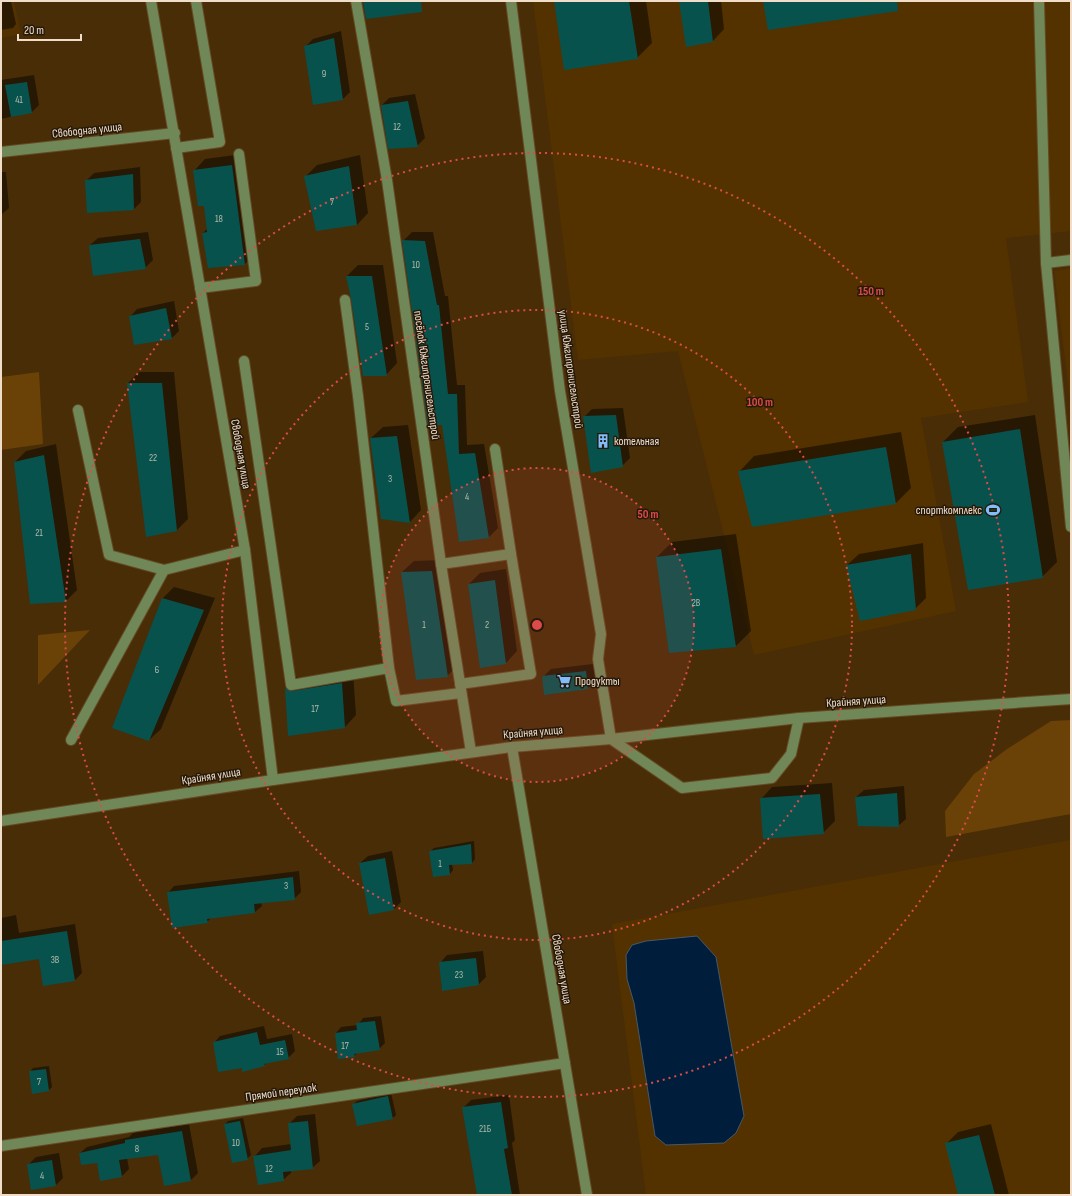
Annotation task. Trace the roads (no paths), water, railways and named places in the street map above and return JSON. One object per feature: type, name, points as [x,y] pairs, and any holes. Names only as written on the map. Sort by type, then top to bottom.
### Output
[{"type":"street","name":"Свободная улица","points":[[151,1],[175,133],[176,148],[245,550],[273,780]]},
{"type":"street","points":[[176,148],[220,142],[196,1]]},
{"type":"street","name":"посёлок Южгипронисельстрой","points":[[356,1],[387,180],[441,564],[471,752]]},
{"type":"street","name":"улица Южгипронисельстрой","points":[[511,1],[560,391],[601,634],[598,658],[611,739]]},
{"type":"street","points":[[1039,1],[1046,263],[1071,526]]},
{"type":"street","name":"Свободная улица","points":[[1,152],[175,133]]},
{"type":"street","points":[[200,288],[256,281],[239,154]]},
{"type":"street","points":[[1046,263],[1071,260]]},
{"type":"street","points":[[345,300],[358,396],[389,668],[396,701],[531,674],[495,449]]},
{"type":"street","points":[[244,361],[291,684],[389,668]]},
{"type":"street","points":[[78,410],[109,555],[164,570],[245,550]]},
{"type":"street","points":[[441,564],[511,554]]},
{"type":"street","points":[[70,740],[164,570]]},
{"type":"street","name":"Крайняя улица","points":[[1,822],[273,780],[512,747],[611,739],[799,718],[1071,699]]},
{"type":"street","points":[[611,739],[682,788],[772,778],[791,754],[799,718]]},
{"type":"street","name":"Свободная улица","points":[[512,747],[587,1195]]},
{"type":"street","name":"Прямой переулок","points":[[1,1146],[565,1062]]},
{"type":"water","points":[[697,936],[716,957],[744,1116],[736,1133],[724,1143],[666,1145],[655,1136],[634,1003],[627,979],[626,955],[632,945],[646,941]]},
{"type":"place","name":"котельная","points":[[603,441]]},
{"type":"place","name":"спорткомплекс","points":[[993,510]]},
{"type":"place","name":"Продукты","points":[[564,681]]}]
